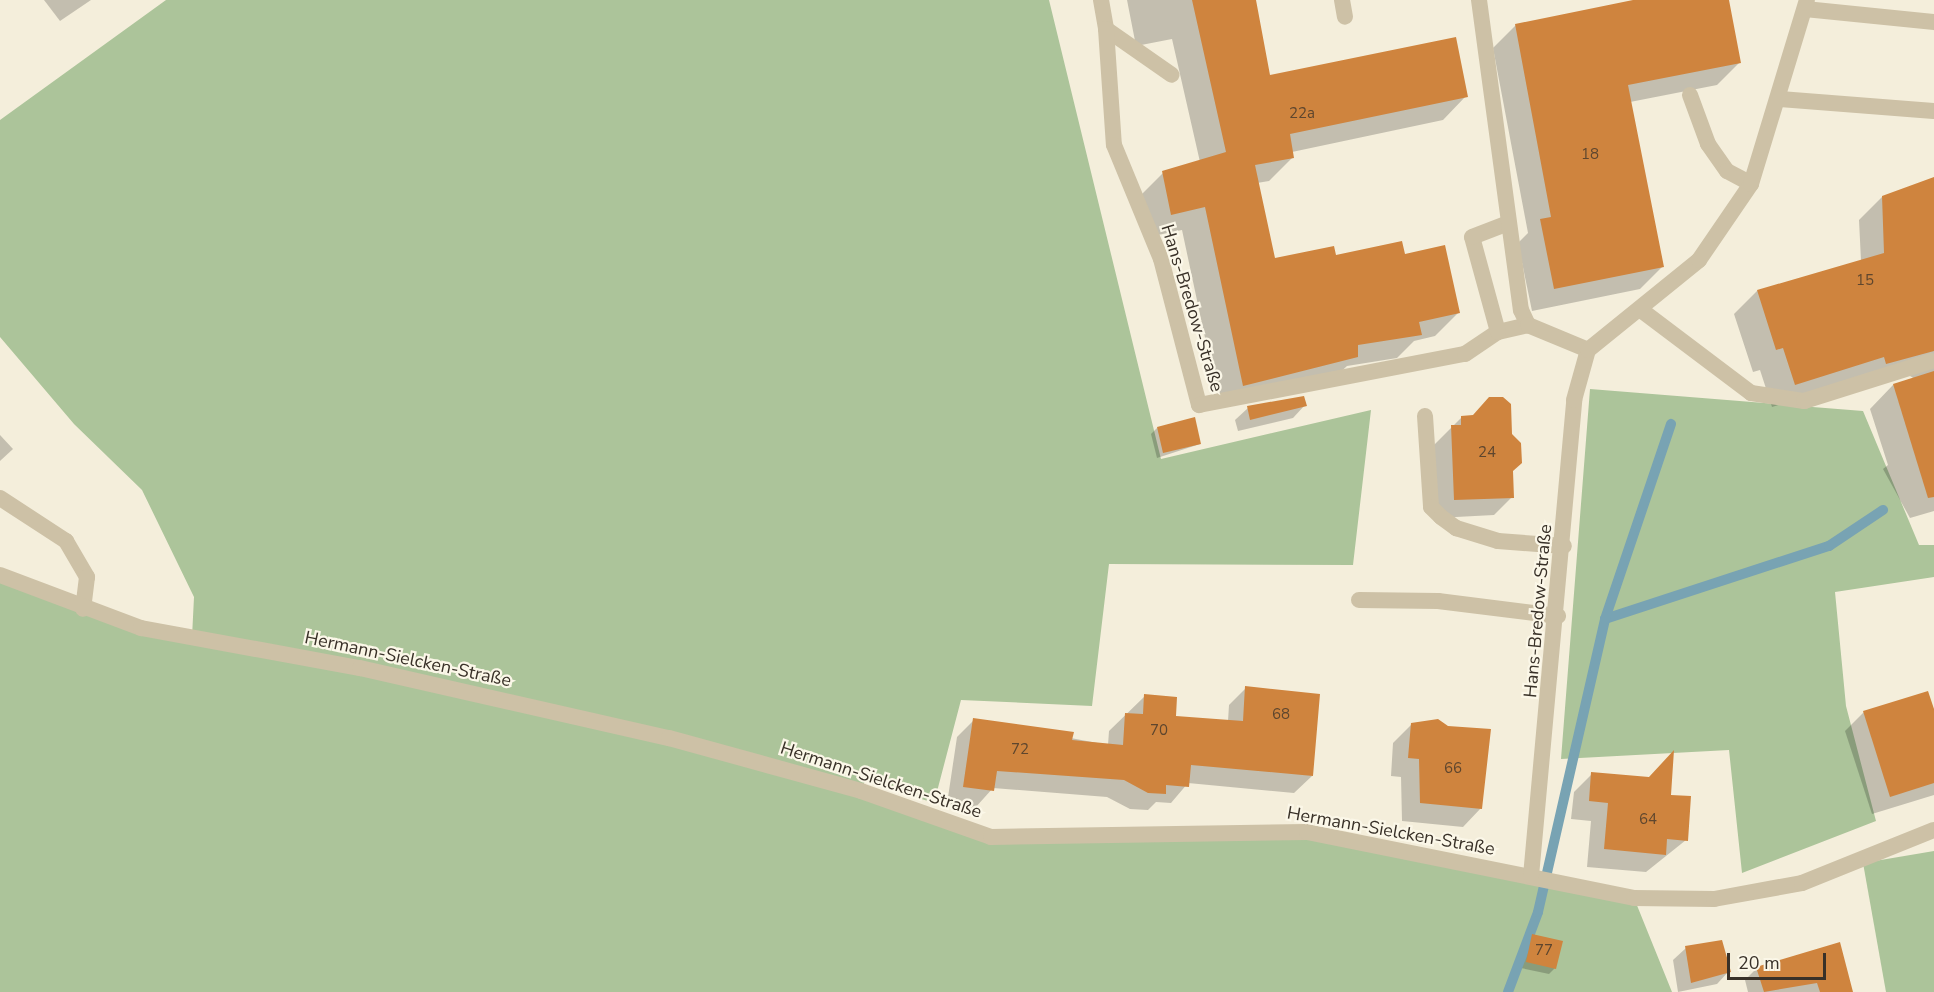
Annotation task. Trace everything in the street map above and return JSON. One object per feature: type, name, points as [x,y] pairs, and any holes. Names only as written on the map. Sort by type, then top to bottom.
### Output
[{"type":"street","name":"Hans-Bredow-Straße","points":[[1101,0],[1106,29],[1114,145],[1161,259],[1199,405],[1465,354],[1498,332],[1527,325]]},
{"type":"street","points":[[1479,0],[1508,223],[1527,325],[1588,350],[1641,310],[1699,260],[1751,184],[1780,99],[1806,4],[1934,22]]},
{"type":"street","points":[[1106,29],[1172,75]]},
{"type":"street","points":[[1690,95],[1708,144],[1727,171],[1751,184]]},
{"type":"street","points":[[1780,99],[1934,111]]},
{"type":"street","points":[[1498,332],[1472,237],[1508,223]]},
{"type":"street","points":[[1641,310],[1751,393],[1803,400],[1931,361]]},
{"type":"street","name":"Hans-Bredow-Straße","points":[[1531,876],[1558,616],[1574,400],[1588,350]]},
{"type":"street","points":[[1425,416],[1431,507],[1441,517],[1456,528],[1498,541],[1564,546]]},
{"type":"street","points":[[0,498],[66,541],[87,577],[83,609]]},
{"type":"street","name":"Hermann-Sielcken-Straße","points":[[0,575],[83,609],[141,627],[360,668],[767,762],[991,837],[1307,832],[1634,898],[1714,899],[1802,883],[1934,830]]},
{"type":"street","points":[[1359,600],[1438,601],[1558,616]]},
{"type":"green space","points":[[166,0],[1049,0],[1161,459],[1371,410],[1353,565],[1109,564],[1092,706],[961,700],[934,803],[865,781],[861,791],[991,837],[1307,832],[1634,898],[1672,992],[0,992],[0,575],[192,637],[194,597],[142,490],[74,424],[0,337],[0,120]]},
{"type":"green space","points":[[1590,389],[1863,411],[1919,545],[1934,545],[1934,577],[1835,592],[1846,706],[1876,821],[1742,873],[1729,750],[1561,759]]},
{"type":"green space","points":[[1934,851],[1934,992],[1886,992],[1863,863]]},
{"type":"building","points":[[1192,0],[1256,0],[1270,75],[1456,37],[1468,97],[1290,134],[1294,158],[1255,165],[1275,258],[1334,246],[1336,255],[1402,241],[1405,254],[1445,245],[1460,313],[1419,322],[1422,335],[1358,345],[1358,357],[1243,386],[1205,207],[1171,215],[1162,171],[1226,152]]},
{"type":"building","points":[[1633,0],[1729,0],[1741,63],[1628,85],[1664,267],[1554,289],[1540,219],[1551,217],[1515,24]]},
{"type":"building","points":[[1934,177],[1934,351],[1886,364],[1884,357],[1795,385],[1783,348],[1776,350],[1757,290],[1884,253],[1882,196]]},
{"type":"building","points":[[1934,371],[1934,497],[1928,498],[1893,384]]},
{"type":"building","points":[[1304,396],[1307,406],[1250,420],[1247,406]]},
{"type":"building","points":[[1489,397],[1503,397],[1511,404],[1512,434],[1521,443],[1522,463],[1513,471],[1514,498],[1454,500],[1451,425],[1461,425],[1461,416],[1473,415]]},
{"type":"building","points":[[1195,417],[1201,444],[1163,453],[1157,427]]},
{"type":"building","points":[[1245,686],[1320,694],[1313,776],[1191,765],[1189,787],[1166,785],[1166,794],[1148,793],[1124,780],[997,771],[994,791],[963,787],[973,718],[1074,732],[1072,740],[1123,745],[1125,713],[1143,714],[1144,694],[1177,697],[1176,716],[1243,721]]},
{"type":"building","points":[[1928,691],[1934,709],[1934,783],[1890,797],[1863,711]]},
{"type":"building","points":[[1438,719],[1448,726],[1491,729],[1482,809],[1420,803],[1419,759],[1408,758],[1411,723]]},
{"type":"building","points":[[1674,750],[1671,795],[1691,796],[1688,841],[1667,839],[1666,855],[1604,849],[1608,803],[1589,801],[1591,772],[1649,777]]},
{"type":"building","points":[[1532,934],[1563,941],[1556,969],[1526,962]]},
{"type":"building","points":[[1722,940],[1731,972],[1691,983],[1685,946]]},
{"type":"building","points":[[1840,942],[1853,992],[1820,992],[1817,983],[1764,992],[1756,967]]},
{"type":"waterway","points":[[1508,992],[1538,912],[1605,619],[1671,424]]},
{"type":"waterway","points":[[1605,619],[1829,546],[1883,510]]}]
